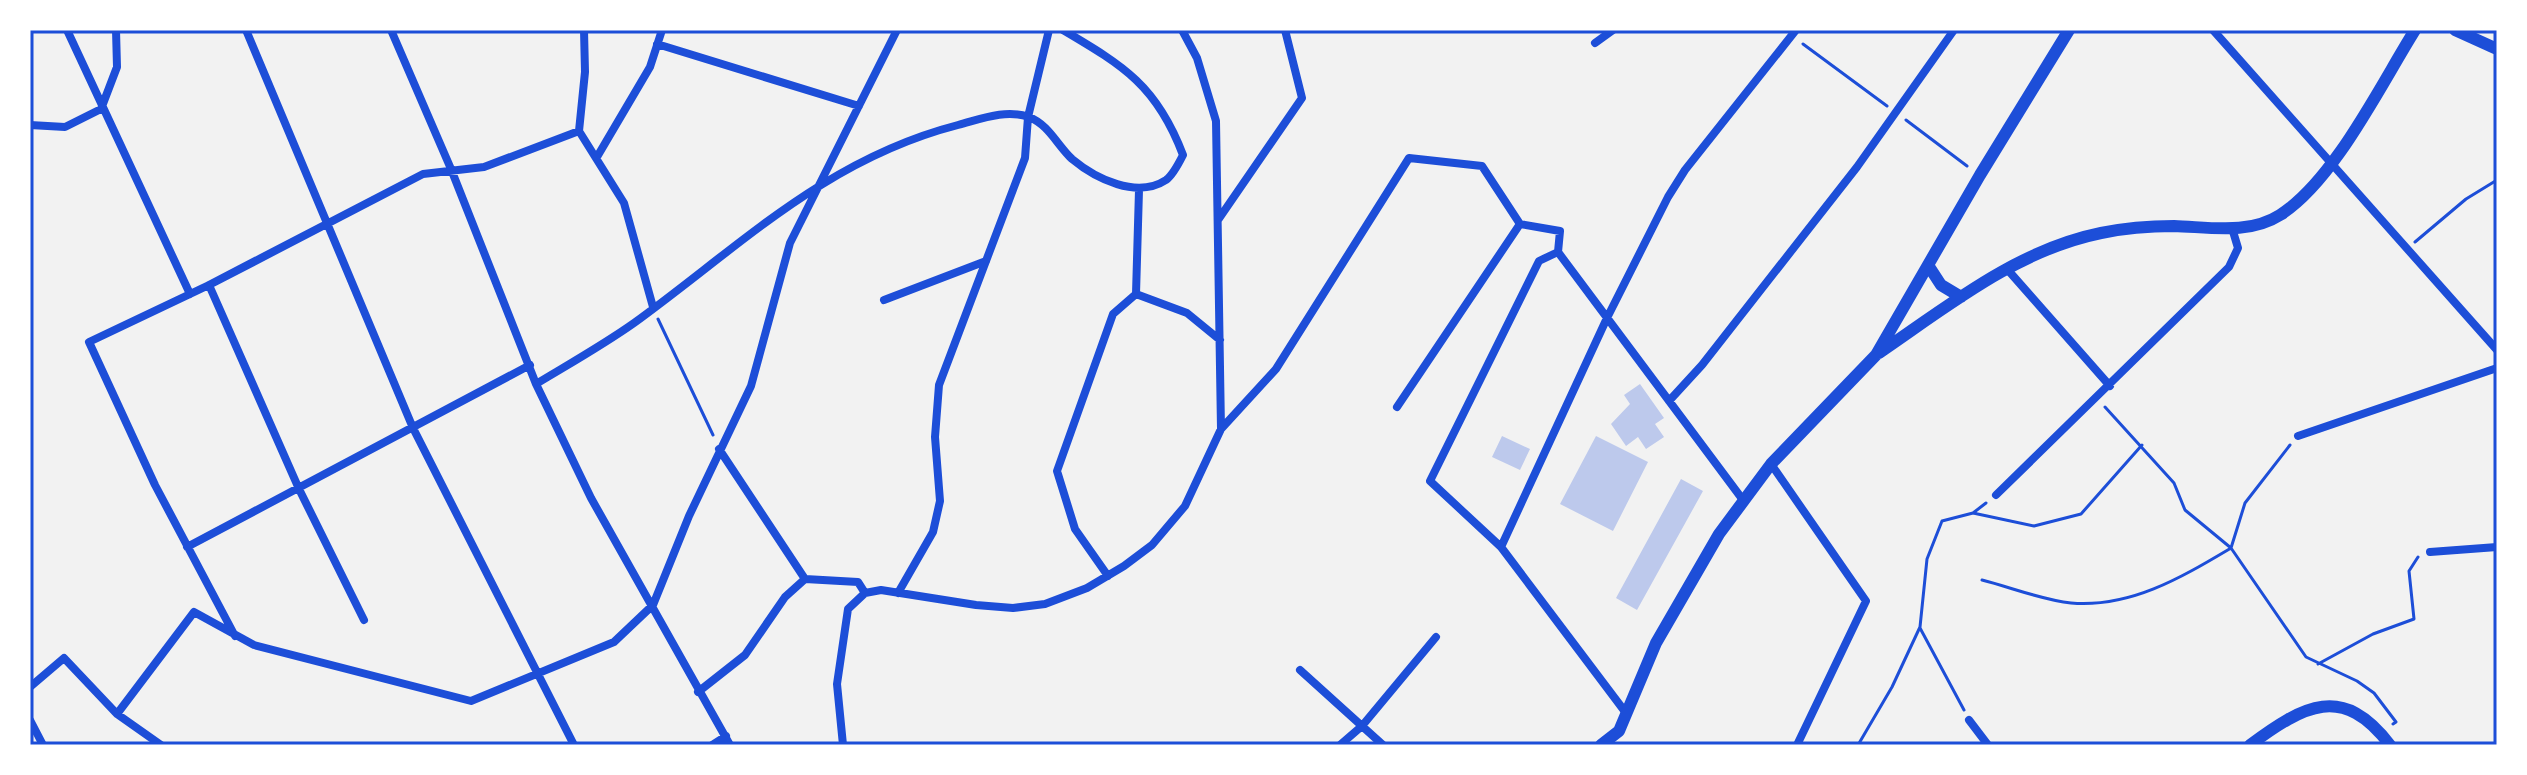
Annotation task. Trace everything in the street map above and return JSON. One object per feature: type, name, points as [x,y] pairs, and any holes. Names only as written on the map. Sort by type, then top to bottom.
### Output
[{"type":"street","points":[[67,30],[101,109],[190,294]]},
{"type":"street","points":[[33,127],[65,127],[101,109],[117,67],[116,30]]},
{"type":"street","points":[[246,30],[325,225],[413,428],[574,745]]},
{"type":"street","points":[[391,30],[451,169],[536,384],[591,498],[730,745]]},
{"type":"street","points":[[584,30],[585,72],[579,131],[624,203],[653,307]]},
{"type":"street","points":[[597,157],[650,67],[662,30]]},
{"type":"street","points":[[117,714],[194,612],[254,645],[471,701],[614,642],[653,605],[719,449],[751,386],[790,243],[897,30]]},
{"type":"street","points":[[898,593],[933,532],[940,501],[935,437],[939,385],[1025,158],[1028,117],[1049,30]]},
{"type":"street","points":[[536,384],[636,321],[771,215],[886,148],[925,135],[1004,113],[1028,117],[1043,125],[1071,158],[1096,176],[1139,190],[1168,179],[1183,155],[1174,129],[1153,96],[1122,65],[1063,30]]},
{"type":"street","points":[[1182,30],[1197,58],[1216,121],[1221,429]]},
{"type":"street","points":[[1217,221],[1302,98],[1285,30]]},
{"type":"street","points":[[1595,43],[1613,30]]},
{"type":"street","points":[[1501,547],[1607,318],[1685,170],[1796,30]]},
{"type":"street","points":[[1669,401],[1702,365],[1857,167],[1954,30]]},
{"type":"street","points":[[1876,355],[2069,30]]},
{"type":"street","points":[[2213,30],[2497,350]]},
{"type":"street","points":[[1616,745],[1626,713],[1675,606],[1743,500],[1771,464],[1876,355],[1961,297],[2007,269],[2051,248],[2111,231],[2148,227],[2232,228],[2264,223],[2284,213],[2330,165],[2415,30]]},
{"type":"street","points":[[2455,30],[2497,49]]},
{"type":"street","points":[[657,44],[859,106]]},
{"type":"street","points":[[236,637],[187,547],[89,342],[209,285],[423,174],[484,167],[579,131]]},
{"type":"street","points":[[843,745],[837,684],[848,609],[865,593],[881,590],[976,605],[1028,607],[1087,588],[1152,545],[1185,506],[1221,429],[1276,369],[1409,158],[1482,166],[1520,224],[1560,231],[1558,252],[1743,500]]},
{"type":"street","points":[[1108,576],[1075,529],[1057,471],[1113,314],[1136,294],[1139,190]]},
{"type":"street","points":[[1397,407],[1520,224]]},
{"type":"street","points":[[1996,495],[2229,267],[2238,248],[2232,228]]},
{"type":"street","points":[[1558,252],[1539,261],[1430,481],[1501,547],[1626,713]]},
{"type":"street","points":[[884,300],[986,261]]},
{"type":"street","points":[[1928,265],[1941,285],[1961,297]]},
{"type":"street","points":[[2007,269],[2110,386]]},
{"type":"street","points":[[209,285],[299,489],[364,620]]},
{"type":"street","points":[[1136,294],[1187,313],[1220,340]]},
{"type":"street","points":[[187,547],[530,365]]},
{"type":"street","points":[[2298,436],[2497,368]]},
{"type":"street","points":[[719,449],[805,579]]},
{"type":"street","points":[[1771,464],[1866,601],[1797,745]]},
{"type":"street","points":[[2430,552],[2497,547]]},
{"type":"street","points":[[698,692],[745,655],[785,597],[805,579],[858,582],[865,593]]},
{"type":"street","points":[[1340,745],[1362,726],[1436,637]]},
{"type":"street","points":[[30,687],[64,658],[117,714],[161,745]]},
{"type":"street","points":[[1300,670],[1383,745]]},
{"type":"street","points":[[2250,745],[2309,710],[2331,705],[2354,710],[2390,745]]},
{"type":"street","points":[[30,720],[43,745]]},
{"type":"street","points":[[1969,720],[1988,745]]},
{"type":"street","points":[[1601,745],[1619,731]]},
{"type":"street","points":[[712,745],[726,736]]},
{"type":"path","points":[[2406,250],[2466,199],[2497,180]]},
{"type":"path","points":[[653,307],[719,449]]},
{"type":"path","points":[[2097,398],[2174,483],[2185,510],[2231,548],[2296,644],[2318,664],[2357,681],[2374,693],[2396,722],[2380,733]]},
{"type":"path","points":[[1982,580],[2071,603],[2133,598],[2184,576],[2231,548],[2245,503],[2298,436]]},
{"type":"path","points":[[1858,745],[1892,687],[1920,627],[1927,559],[1942,521],[1973,513],[2034,526],[2081,514],[2142,445]]},
{"type":"path","points":[[2318,664],[2373,634],[2414,619],[2409,571],[2413,561],[2430,552]]},
{"type":"path","points":[[1920,627],[1969,720]]},
{"type":"building","points":[[1640,384],[1664,418],[1655,424],[1664,437],[1646,449],[1638,437],[1626,446],[1611,424],[1630,404],[1624,395]]},
{"type":"building","points":[[1502,436],[1530,449],[1520,470],[1492,457]]},
{"type":"building","points":[[1596,436],[1648,462],[1613,531],[1560,504]]},
{"type":"building","points":[[1681,479],[1703,491],[1637,610],[1616,598]]}]
